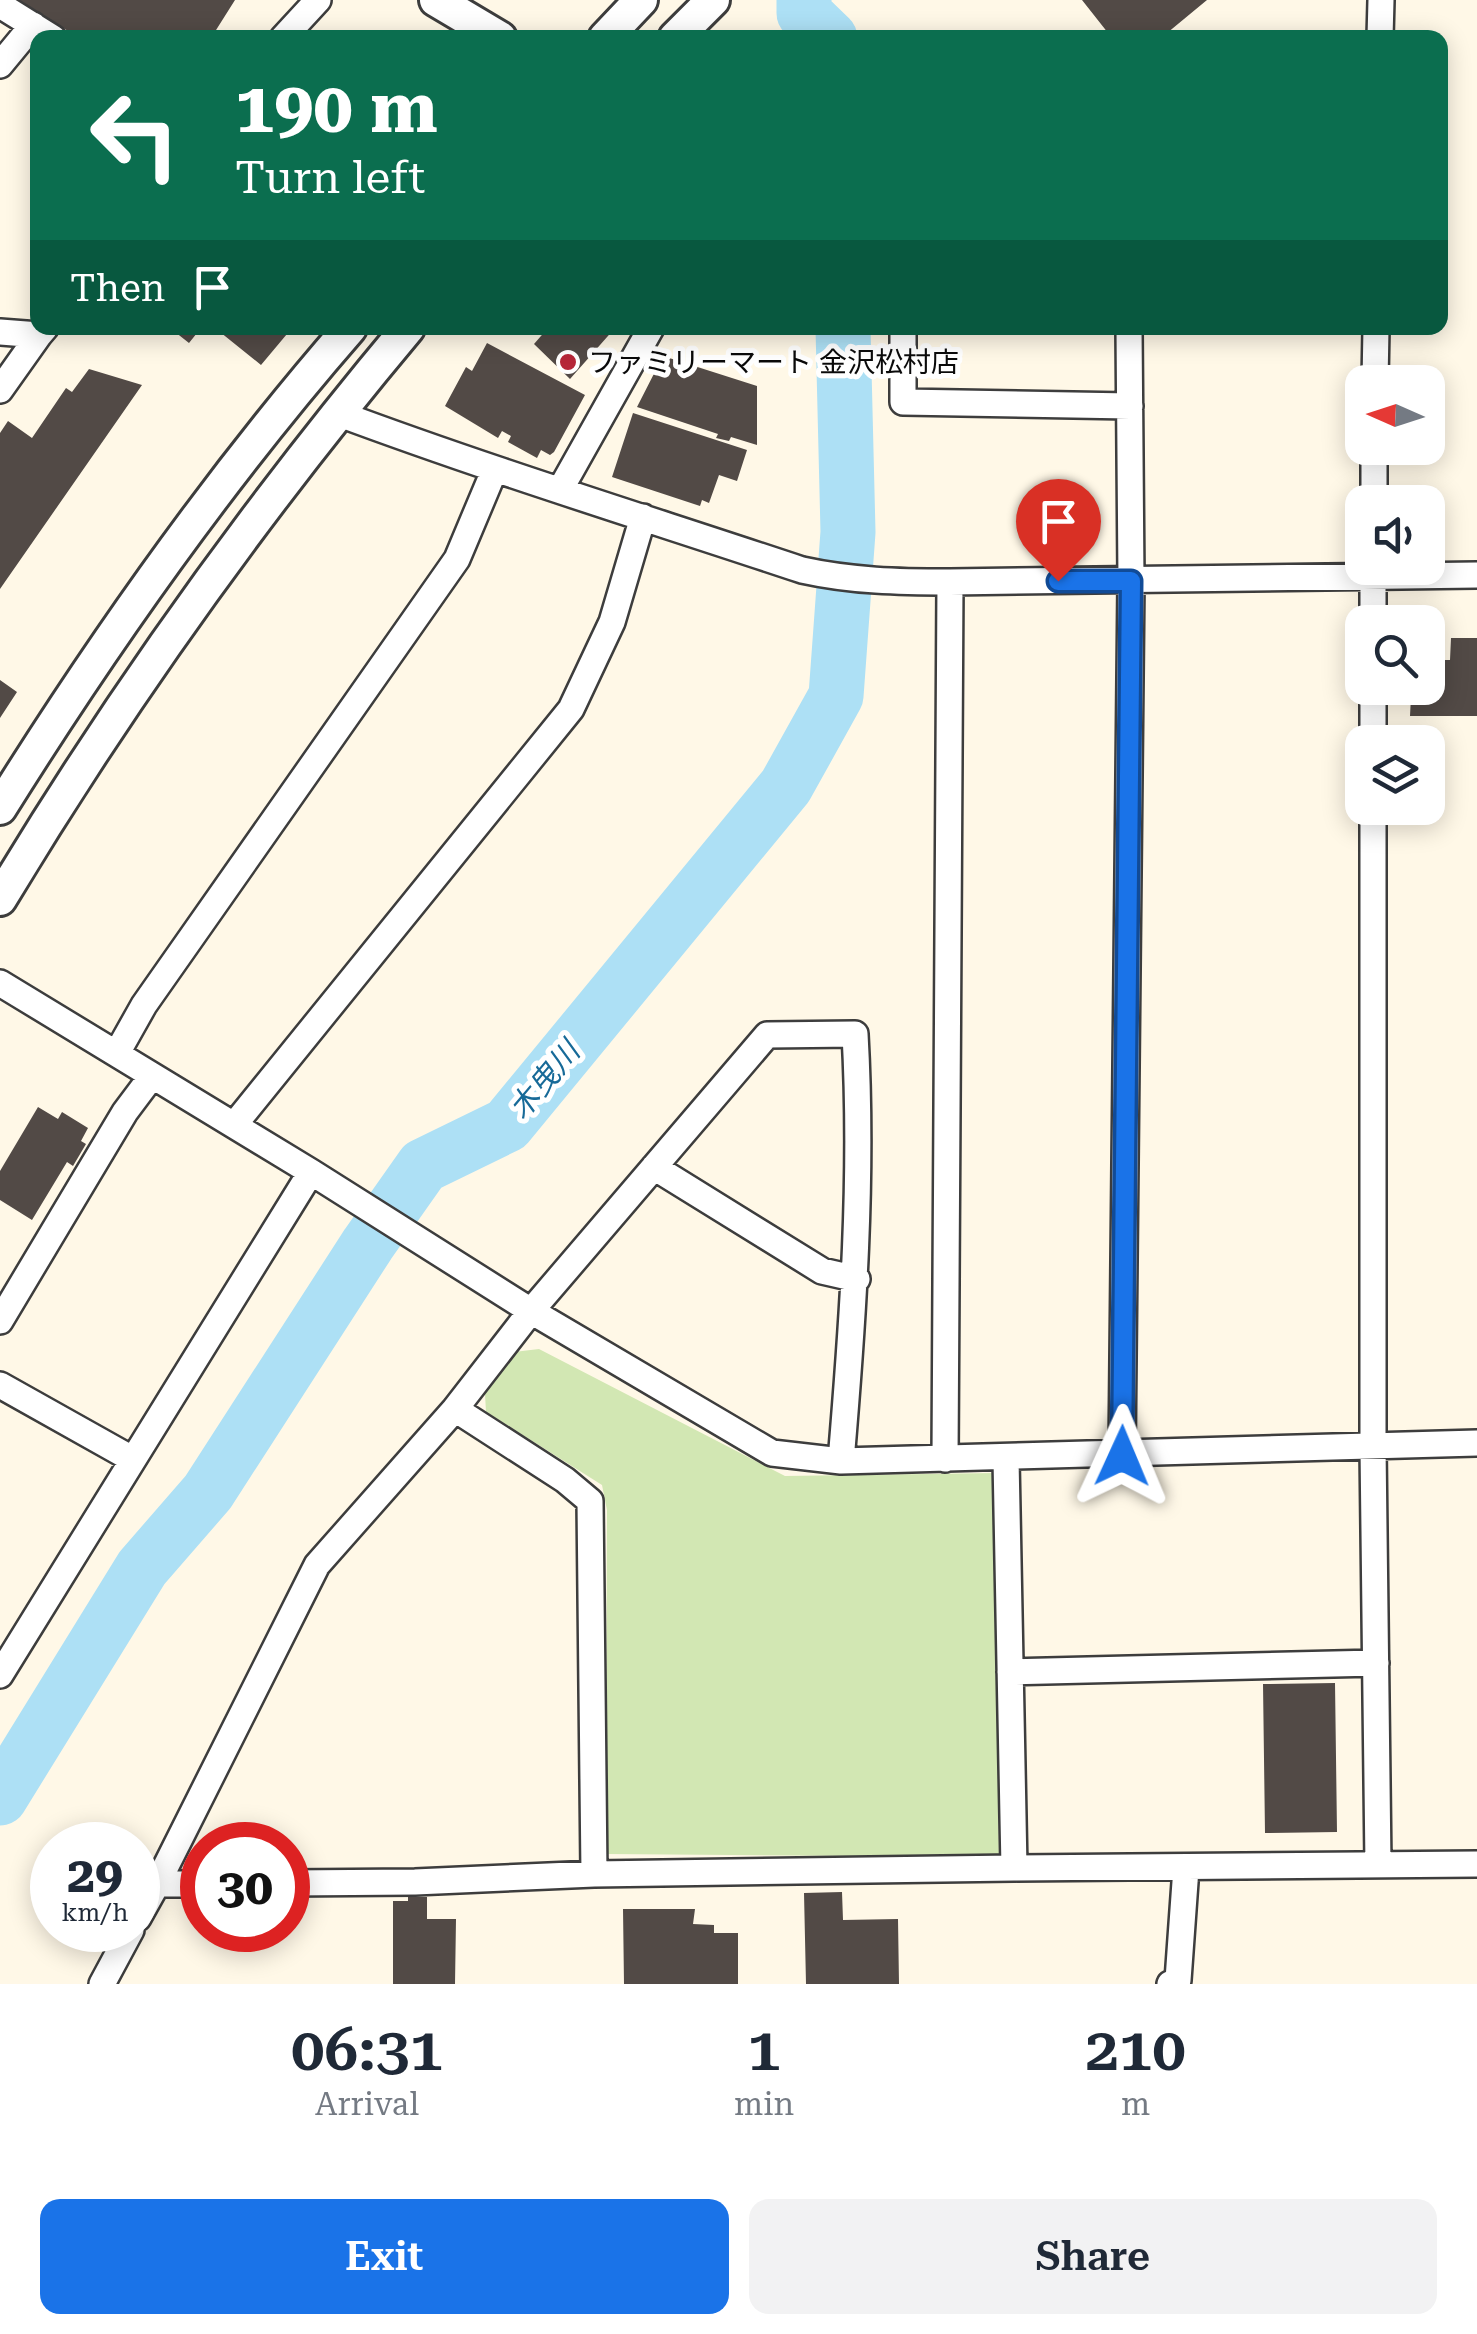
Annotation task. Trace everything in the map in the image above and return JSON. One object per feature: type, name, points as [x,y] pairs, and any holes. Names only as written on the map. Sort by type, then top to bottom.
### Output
[{"type":"street","points":[[290,30],[318,0]]},
{"type":"street","points":[[436,0],[487,30]]},
{"type":"street","points":[[613,30],[641,0]]},
{"type":"street","points":[[683,30],[714,0]]},
{"type":"street","points":[[1380,30],[1381,0]]},
{"type":"street","points":[[0,5],[41,30]]},
{"type":"street","points":[[0,65],[30,41]]},
{"type":"street","points":[[0,332],[30,331]]},
{"type":"street","points":[[0,390],[39,335]]},
{"type":"street","points":[[0,808],[163,562],[299,386],[344,335]]},
{"type":"street","points":[[0,899],[76,772],[184,616],[336,413],[402,335]]},
{"type":"street","points":[[560,490],[648,335]]},
{"type":"street","points":[[903,335],[904,402],[1130,406]]},
{"type":"street","points":[[1122,1456],[1131,581],[1129,335]]},
{"type":"street","points":[[1375,365],[1376,335]]},
{"type":"street","points":[[336,413],[494,471],[802,570],[833,576],[871,582],[1131,581],[1345,573]]},
{"type":"street","points":[[117,1053],[144,1005],[457,558],[494,471]]},
{"type":"street","points":[[234,1125],[571,709],[612,622],[643,517]]},
{"type":"street","points":[[1445,574],[1477,575]]},
{"type":"street","points":[[945,1460],[950,582]]},
{"type":"street","points":[[1373,825],[1378,1865]]},
{"type":"street","points":[[0,983],[341,1190],[531,1311],[772,1452],[841,1461],[945,1460],[1477,1443]]},
{"type":"street","points":[[160,1878],[316,1566],[456,1409],[531,1311],[767,1035],[855,1034],[859,1096],[857,1279],[841,1461]]},
{"type":"street","points":[[0,1320],[125,1112],[152,1076]]},
{"type":"street","points":[[654,1167],[822,1271],[857,1279]]},
{"type":"street","points":[[0,1675],[311,1172]]},
{"type":"street","points":[[0,1385],[132,1459]]},
{"type":"street","points":[[456,1409],[565,1480],[590,1501],[594,1874]]},
{"type":"street","points":[[1006,1458],[1014,1868]]},
{"type":"street","points":[[1010,1672],[1376,1663]]},
{"type":"street","points":[[310,1882],[594,1874],[1477,1864]]},
{"type":"street","points":[[1170,1984],[1178,1980],[1186,1868]]},
{"type":"street","points":[[102,1984],[119,1952]]},
{"type":"green space","points":[[539,1349],[785,1476],[995,1473],[999,1857],[606,1854],[607,1510],[602,1485],[486,1412],[485,1394],[514,1352]]},
{"type":"building","points":[[19,0],[235,0],[216,30],[66,30]]},
{"type":"building","points":[[1082,0],[1207,0],[1171,30],[1106,30]]},
{"type":"building","points":[[179,335],[195,335],[189,343]]},
{"type":"building","points":[[224,335],[286,335],[261,365]]},
{"type":"building","name":"ファミリーマート 金沢松村店","points":[[542,335],[609,335],[570,379],[534,344]]},
{"type":"building","points":[[487,343],[585,395],[550,455],[541,450],[537,458],[508,442],[511,436],[502,431],[498,438],[445,406],[466,367],[472,371]]},
{"type":"building","points":[[663,356],[757,386],[757,445],[731,437],[729,441],[716,438],[718,434],[637,407]]},
{"type":"building","points":[[89,369],[142,385],[0,589],[0,433],[8,421],[32,438],[66,388],[72,392]]},
{"type":"building","points":[[633,413],[747,450],[737,481],[719,475],[709,503],[702,500],[700,506],[612,477]]},
{"type":"building","points":[[1451,638],[1477,638],[1477,716],[1410,716],[1411,705],[1445,705],[1445,660],[1450,660]]},
{"type":"building","points":[[0,680],[17,692],[0,718]]},
{"type":"building","points":[[38,1107],[58,1119],[62,1112],[88,1128],[81,1141],[86,1144],[73,1166],[67,1162],[32,1220],[0,1200],[0,1171]]},
{"type":"building","points":[[1335,1683],[1337,1832],[1265,1833],[1263,1684]]},
{"type":"building","points":[[842,1892],[843,1920],[898,1919],[899,1984],[806,1984],[804,1893]]},
{"type":"building","points":[[408,1897],[427,1897],[427,1919],[456,1919],[455,1984],[393,1984],[393,1901],[408,1901]]},
{"type":"building","points":[[623,1909],[695,1909],[693,1924],[714,1925],[714,1933],[738,1933],[738,1984],[624,1984]]},
{"type":"waterway","name":"木曳川","points":[[804,0],[804,13],[822,30]]},
{"type":"waterway","name":"木曳川","points":[[0,1798],[142,1568],[208,1492],[423,1166],[507,1125],[786,786],[836,696],[848,532],[843,335]]},
{"type":"place","name":"ファミリーマート 金沢松村店","points":[[568,362]]},
{"type":"route","points":[[1058,581],[1131,581],[1122,1456]]}]
